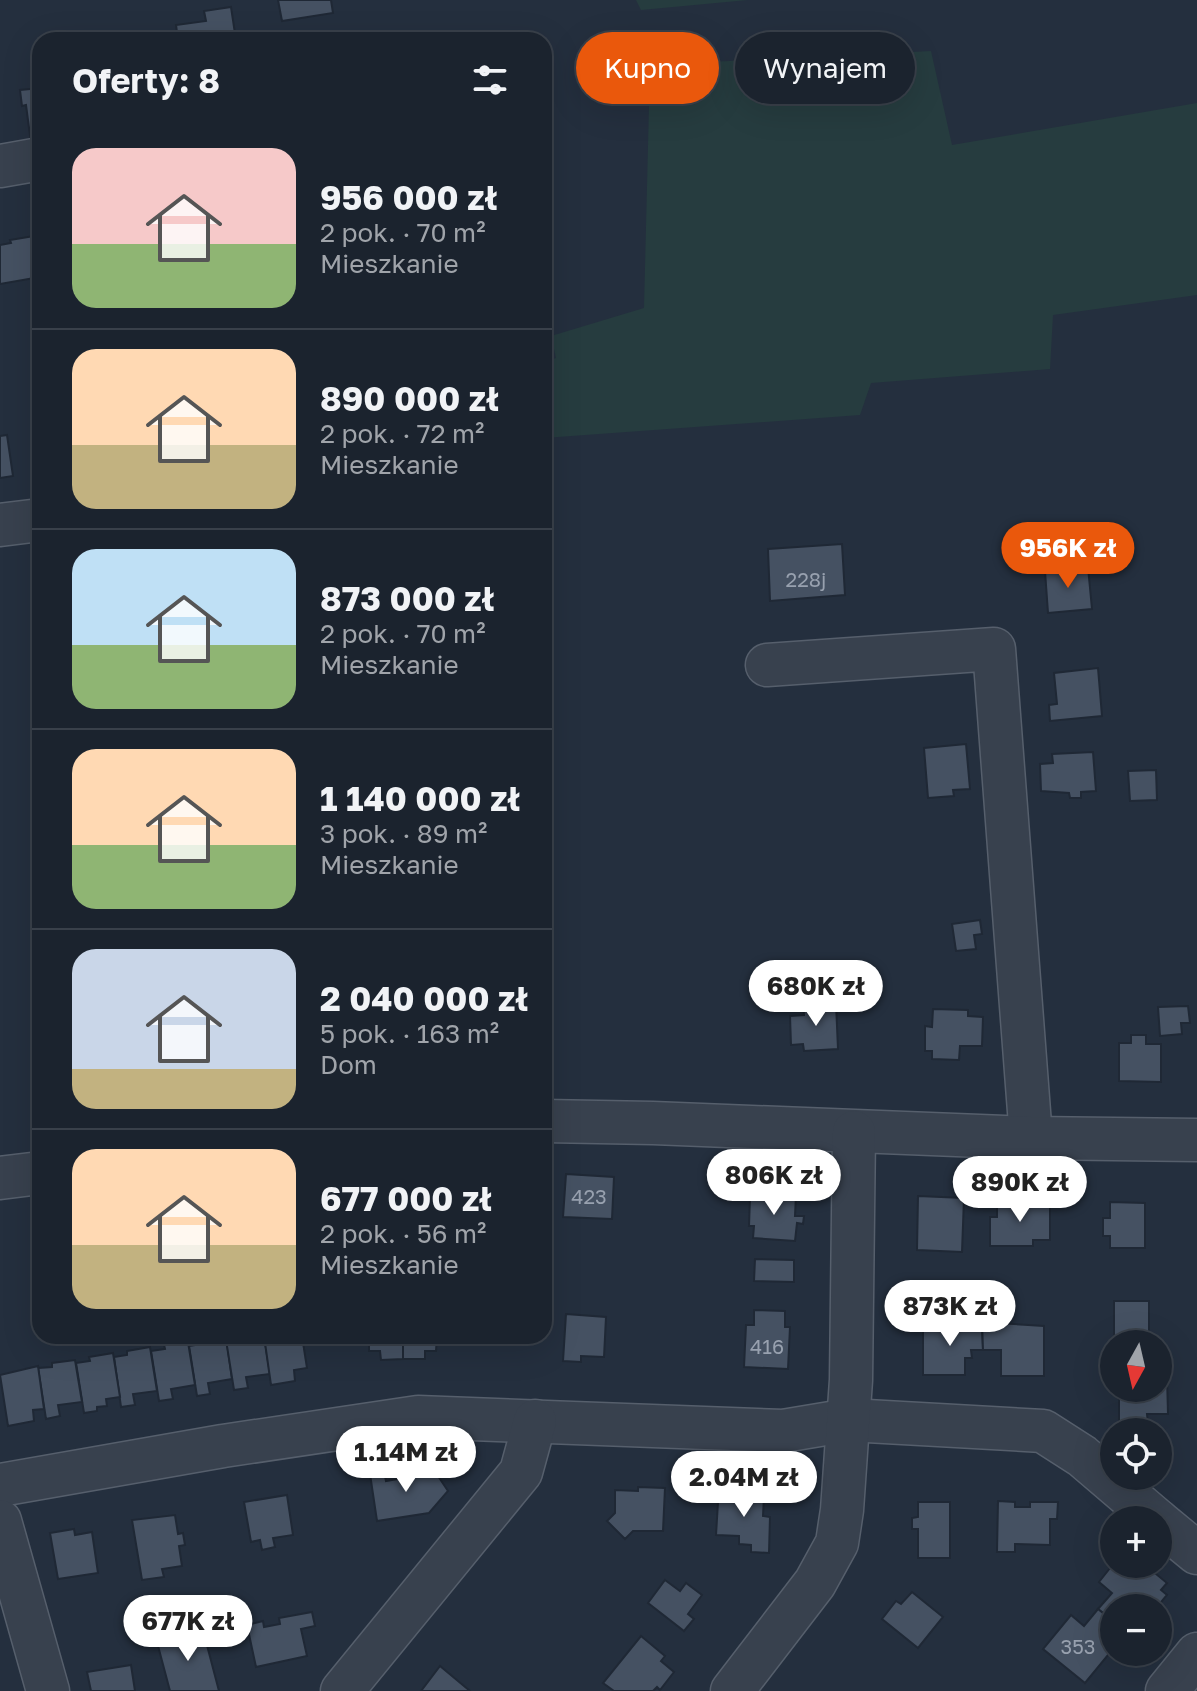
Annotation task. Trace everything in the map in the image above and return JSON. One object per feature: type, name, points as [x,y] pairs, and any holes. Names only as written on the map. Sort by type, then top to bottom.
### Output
[{"type":"street","points":[[0,166],[32,160]]},
{"type":"street","points":[[0,525],[32,521]]},
{"type":"street","points":[[767,665],[994,649],[1031,1138]]},
{"type":"street","points":[[552,1121],[1031,1138],[1197,1140]]},
{"type":"street","points":[[732,1691],[815,1583],[837,1543],[849,1420],[855,1261],[854,1132]]},
{"type":"street","points":[[0,1178],[32,1174]]},
{"type":"street","points":[[0,1485],[223,1446],[418,1417],[783,1431],[849,1420],[1043,1431],[1082,1456],[1141,1506]]},
{"type":"street","points":[[342,1691],[521,1472],[535,1421]]},
{"type":"street","points":[[0,1521],[48,1691]]},
{"type":"street","points":[[1172,1532],[1197,1553]]},
{"type":"street","points":[[1167,1691],[1197,1654]]},
{"type":"green space","points":[[636,0],[748,0],[641,10]]},
{"type":"green space","points":[[931,51],[952,145],[1197,103],[1197,295],[1053,315],[1050,369],[871,383],[860,415],[552,437],[552,359],[556,358],[552,336],[644,308],[649,104],[719,104],[719,62],[735,61],[735,104],[915,104],[915,52]]},
{"type":"building","points":[[278,0],[331,0],[333,13],[282,21]]},
{"type":"building","points":[[231,7],[235,32],[177,32],[176,25],[206,21],[204,11]]},
{"type":"building","points":[[32,89],[31,143],[26,105],[22,106],[20,90]]},
{"type":"building","points":[[32,236],[32,278],[0,284],[0,245],[11,243],[10,240]]},
{"type":"building","points":[[7,435],[13,476],[0,478],[0,436]]},
{"type":"building","points":[[842,544],[845,595],[770,601],[768,549]]},
{"type":"building","points":[[1088,567],[1092,609],[1048,613],[1045,571]]},
{"type":"building","points":[[1098,668],[1102,716],[1050,721],[1049,705],[1057,704],[1054,673]]},
{"type":"building","points":[[966,744],[970,789],[953,790],[954,796],[928,798],[924,748]]},
{"type":"building","points":[[1093,752],[1096,791],[1081,792],[1081,798],[1070,798],[1069,793],[1041,791],[1040,764],[1053,763],[1052,754]]},
{"type":"building","points":[[1156,770],[1157,800],[1130,801],[1128,771]]},
{"type":"building","points":[[980,920],[982,934],[974,935],[976,949],[956,951],[952,924]]},
{"type":"building","points":[[836,1003],[838,1049],[804,1051],[803,1044],[791,1045],[790,1016],[804,1015],[803,1004]]},
{"type":"building","points":[[1188,1006],[1190,1023],[1181,1023],[1182,1034],[1160,1036],[1158,1007]]},
{"type":"building","points":[[933,1009],[968,1010],[968,1016],[983,1017],[982,1046],[960,1046],[959,1060],[932,1059],[932,1051],[925,1051],[925,1026],[932,1027]]},
{"type":"building","points":[[1131,1035],[1146,1035],[1146,1044],[1161,1044],[1161,1082],[1119,1081],[1119,1043],[1131,1043]]},
{"type":"building","points":[[566,1174],[614,1177],[612,1219],[563,1217]]},
{"type":"building","points":[[767,1194],[796,1195],[795,1216],[804,1216],[803,1224],[797,1223],[795,1241],[753,1238],[754,1226],[749,1226],[750,1197],[767,1198]]},
{"type":"building","points":[[918,1196],[964,1198],[962,1252],[917,1250]]},
{"type":"building","points":[[997,1201],[1050,1204],[1050,1240],[1033,1240],[1033,1246],[990,1246],[990,1217],[997,1217]]},
{"type":"building","points":[[1110,1202],[1145,1203],[1145,1248],[1110,1248],[1110,1236],[1103,1236],[1103,1218],[1110,1218]]},
{"type":"building","points":[[755,1259],[794,1260],[794,1282],[754,1281]]},
{"type":"building","points":[[1114,1301],[1149,1301],[1149,1330],[1114,1330]]},
{"type":"building","points":[[754,1310],[785,1311],[785,1327],[790,1327],[788,1369],[744,1367],[746,1325],[754,1325]]},
{"type":"building","points":[[566,1314],[606,1317],[604,1357],[581,1356],[581,1362],[563,1361]]},
{"type":"building","points":[[954,1322],[982,1322],[983,1350],[971,1350],[972,1358],[965,1358],[965,1375],[923,1375],[923,1327],[954,1327]]},
{"type":"building","points":[[982,1322],[1044,1326],[1044,1376],[1001,1376],[1001,1350],[983,1350]]},
{"type":"building","points":[[188,1344],[195,1385],[171,1389],[173,1399],[159,1401],[151,1351],[165,1349],[164,1345]]},
{"type":"building","points":[[227,1344],[232,1379],[208,1383],[210,1394],[197,1396],[189,1346]]},
{"type":"building","points":[[227,1344],[265,1344],[270,1374],[246,1377],[248,1388],[234,1390]]},
{"type":"building","points":[[265,1344],[303,1344],[307,1368],[294,1370],[295,1381],[271,1385]]},
{"type":"building","points":[[369,1344],[403,1344],[403,1359],[381,1360],[380,1351],[369,1351]]},
{"type":"building","points":[[403,1344],[436,1344],[436,1351],[425,1351],[425,1359],[403,1359]]},
{"type":"building","points":[[150,1347],[157,1391],[133,1394],[135,1405],[121,1407],[114,1357]]},
{"type":"building","points":[[113,1353],[120,1397],[106,1399],[107,1406],[84,1413],[76,1363],[90,1361],[89,1357]]},
{"type":"building","points":[[75,1360],[82,1402],[58,1405],[60,1416],[46,1419],[38,1368]]},
{"type":"building","points":[[38,1366],[44,1409],[33,1410],[34,1421],[8,1426],[0,1375]]},
{"type":"building","points":[[1119,1402],[1168,1402],[1168,1414],[1119,1418]]},
{"type":"building","points":[[422,1466],[423,1475],[436,1473],[448,1491],[429,1513],[377,1521],[370,1474],[384,1471],[386,1481],[409,1477],[408,1468]]},
{"type":"building","points":[[638,1487],[665,1488],[663,1531],[633,1531],[625,1539],[607,1521],[615,1513],[615,1490],[638,1491]]},
{"type":"building","points":[[722,1489],[747,1490],[747,1495],[764,1496],[763,1516],[770,1517],[769,1553],[751,1552],[751,1545],[739,1544],[739,1536],[716,1535]]},
{"type":"building","points":[[287,1495],[293,1535],[273,1538],[275,1547],[262,1550],[260,1540],[251,1542],[244,1502]]},
{"type":"building","points":[[998,1501],[1015,1502],[1015,1507],[1030,1507],[1030,1502],[1058,1502],[1057,1519],[1050,1519],[1050,1545],[1015,1544],[1015,1552],[997,1552]]},
{"type":"building","points":[[918,1502],[950,1502],[950,1558],[918,1558],[918,1529],[912,1529],[912,1518],[918,1517]]},
{"type":"building","points":[[175,1515],[178,1534],[183,1533],[185,1545],[179,1546],[182,1566],[162,1569],[164,1577],[142,1580],[132,1520]]},
{"type":"building","points":[[74,1529],[75,1535],[92,1532],[98,1573],[58,1579],[50,1533]]},
{"type":"building","points":[[1102,1578],[1161,1578],[1167,1583],[1161,1590],[1166,1594],[1111,1594],[1099,1582]]},
{"type":"building","points":[[665,1580],[680,1591],[686,1583],[702,1595],[688,1614],[694,1619],[684,1631],[648,1603]]},
{"type":"building","points":[[912,1592],[943,1617],[918,1648],[882,1619],[896,1601],[901,1604]]},
{"type":"building","points":[[1098,1609],[1100,1611],[1100,1665],[1085,1683],[1043,1649],[1071,1615],[1084,1626]]},
{"type":"building","points":[[312,1612],[315,1626],[301,1629],[307,1656],[256,1667],[247,1625],[263,1621],[264,1627],[280,1624],[279,1618]]},
{"type":"building","points":[[203,1630],[219,1691],[170,1691],[157,1642]]},
{"type":"building","points":[[641,1636],[665,1656],[661,1661],[674,1672],[660,1690],[657,1687],[653,1691],[614,1691],[603,1683]]},
{"type":"building","points":[[131,1665],[135,1691],[91,1691],[87,1672]]},
{"type":"building","points":[[440,1666],[470,1691],[421,1691]]}]
